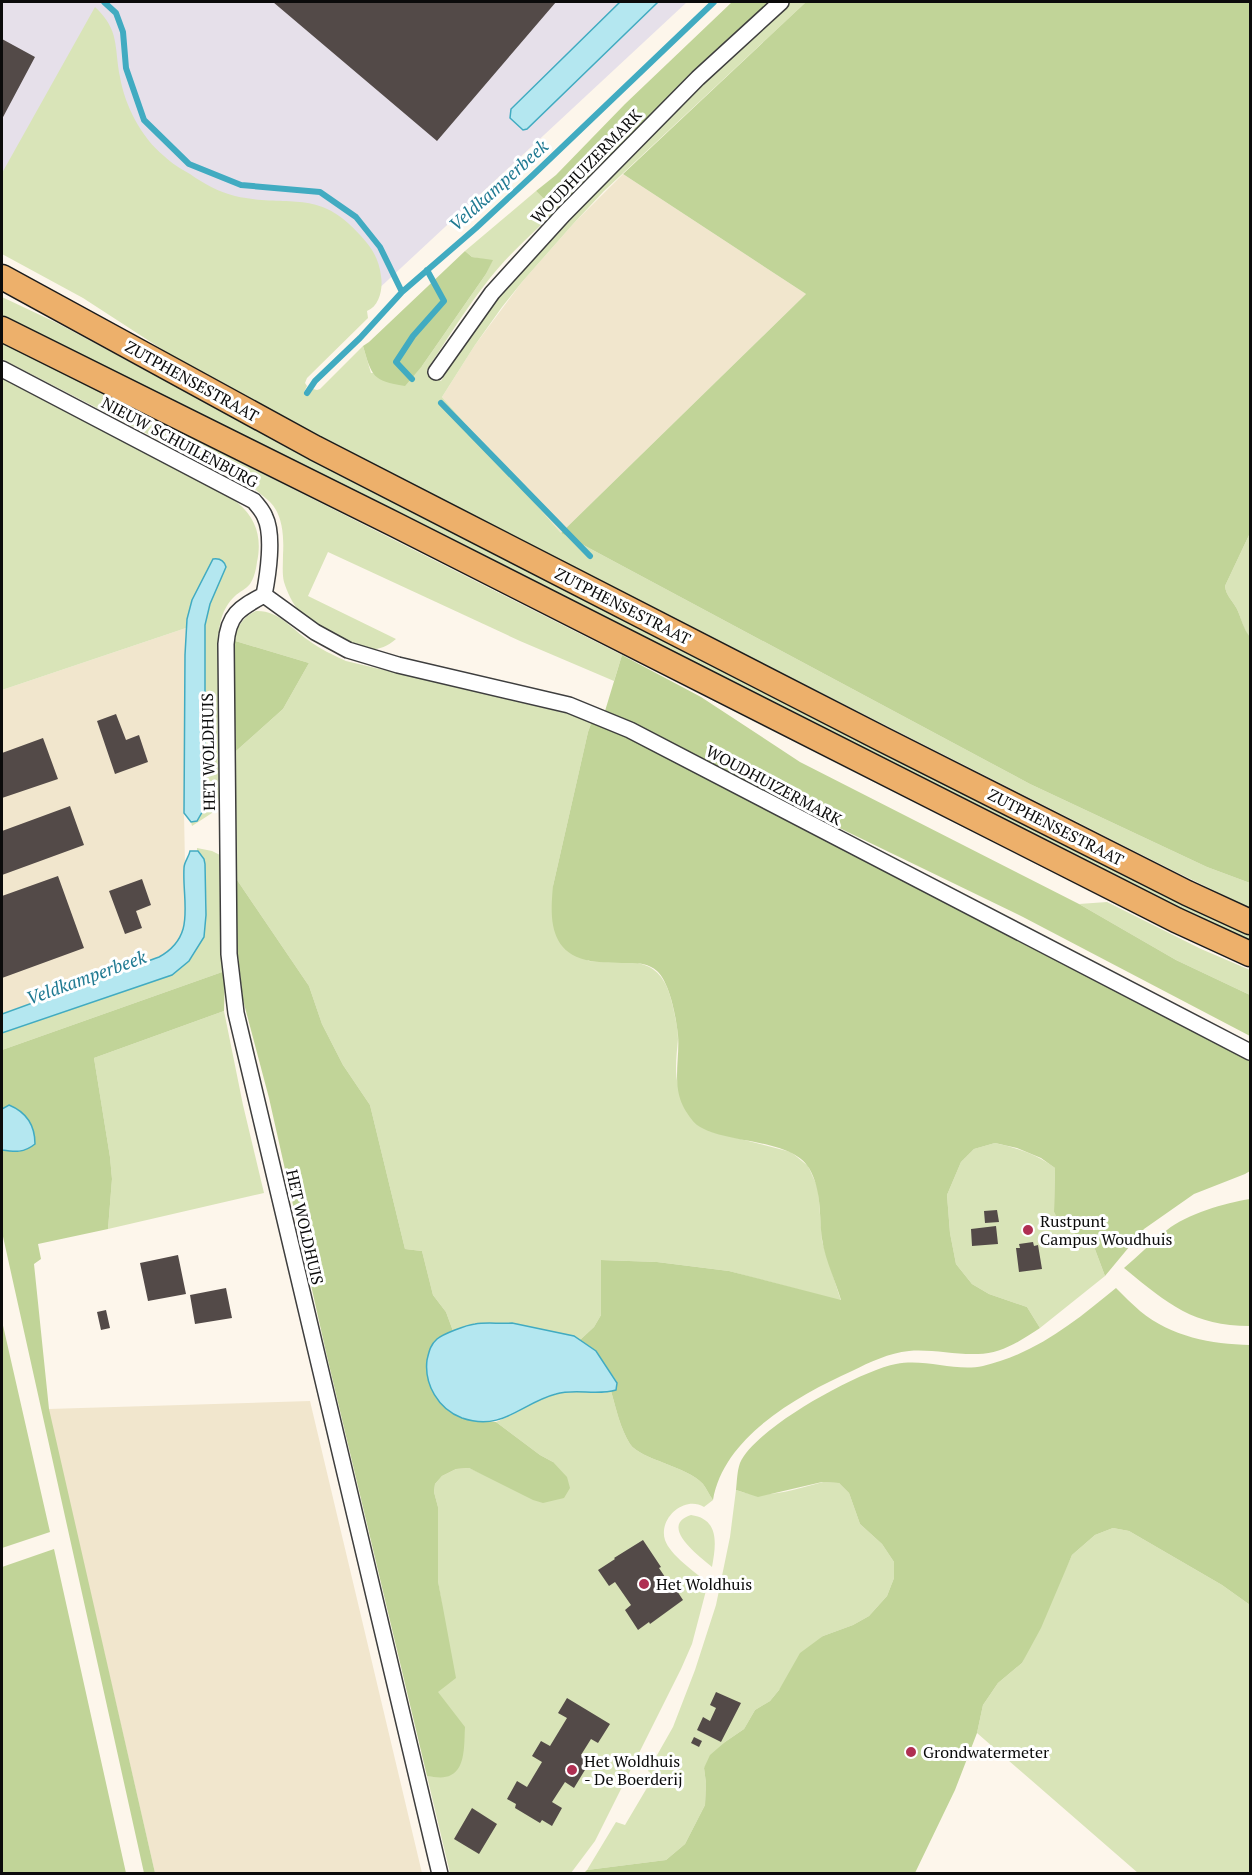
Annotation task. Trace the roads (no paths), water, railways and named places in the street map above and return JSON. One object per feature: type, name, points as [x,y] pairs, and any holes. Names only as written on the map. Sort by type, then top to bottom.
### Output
[{"type":"main road","name":"ZUTPHENSESTRAAT","points":[[2,277],[315,448],[892,744],[1187,893],[1251,922]]},
{"type":"main road","name":"ZUTPHENSESTRAAT","points":[[2,329],[396,525],[1145,904],[1251,954]]},
{"type":"street","name":"WOUDHUIZERMARK","points":[[436,372],[492,293],[563,214],[698,78],[781,2]]},
{"type":"street","name":"NIEUW SCHUILENBURG","points":[[2,369],[254,501],[266,518],[269,537],[264,595]]},
{"type":"street","name":"WOUDHUIZERMARK","points":[[264,595],[315,632],[348,650],[398,665],[569,705],[630,730],[1251,1052]]},
{"type":"street","name":"HET WOLDHUIS","points":[[264,595],[243,606],[234,616],[225,644],[228,910],[232,986],[236,1012],[440,1874]]},
{"type":"water","points":[[620,2],[658,2],[527,129],[523,130],[510,118],[511,109]]},
{"type":"water","points":[[213,559],[221,560],[226,567],[210,604],[205,625],[205,807],[197,821],[191,822],[184,813],[187,619],[192,600]]},
{"type":"water","points":[[190,851],[198,851],[204,859],[206,915],[204,937],[189,961],[172,975],[2,1033],[2,1014],[159,957],[171,949],[183,929],[185,918],[184,868]]},
{"type":"water","points":[[9,1105],[25,1115],[31,1125],[35,1144],[27,1149],[2,1150],[2,1109]]},
{"type":"water","points":[[512,1323],[574,1336],[596,1351],[617,1383],[616,1390],[564,1392],[544,1398],[501,1419],[489,1421],[476,1421],[453,1414],[434,1395],[430,1387],[427,1360],[433,1344],[444,1335],[471,1325]]},
{"type":"waterway","points":[[104,2],[116,13],[123,32],[126,68],[144,120],[189,164],[241,185],[320,192],[356,217],[380,247],[402,292]]},
{"type":"waterway","name":"Veldkamperbeek","points":[[307,393],[315,381],[360,338],[402,292],[476,228],[714,2]]},
{"type":"waterway","points":[[412,379],[396,362],[413,336],[444,301],[427,270]]},
{"type":"waterway","points":[[441,403],[590,556]]},
{"type":"place","name":"Rustpunt Campus Woudhuis","points":[[1028,1230]]},
{"type":"place","name":"Het Woldhuis","points":[[644,1584]]},
{"type":"place","name":"Grondwatermeter","points":[[911,1752]]},
{"type":"place","name":"Het Woldhuis - De Boerderij","points":[[572,1770]]}]
